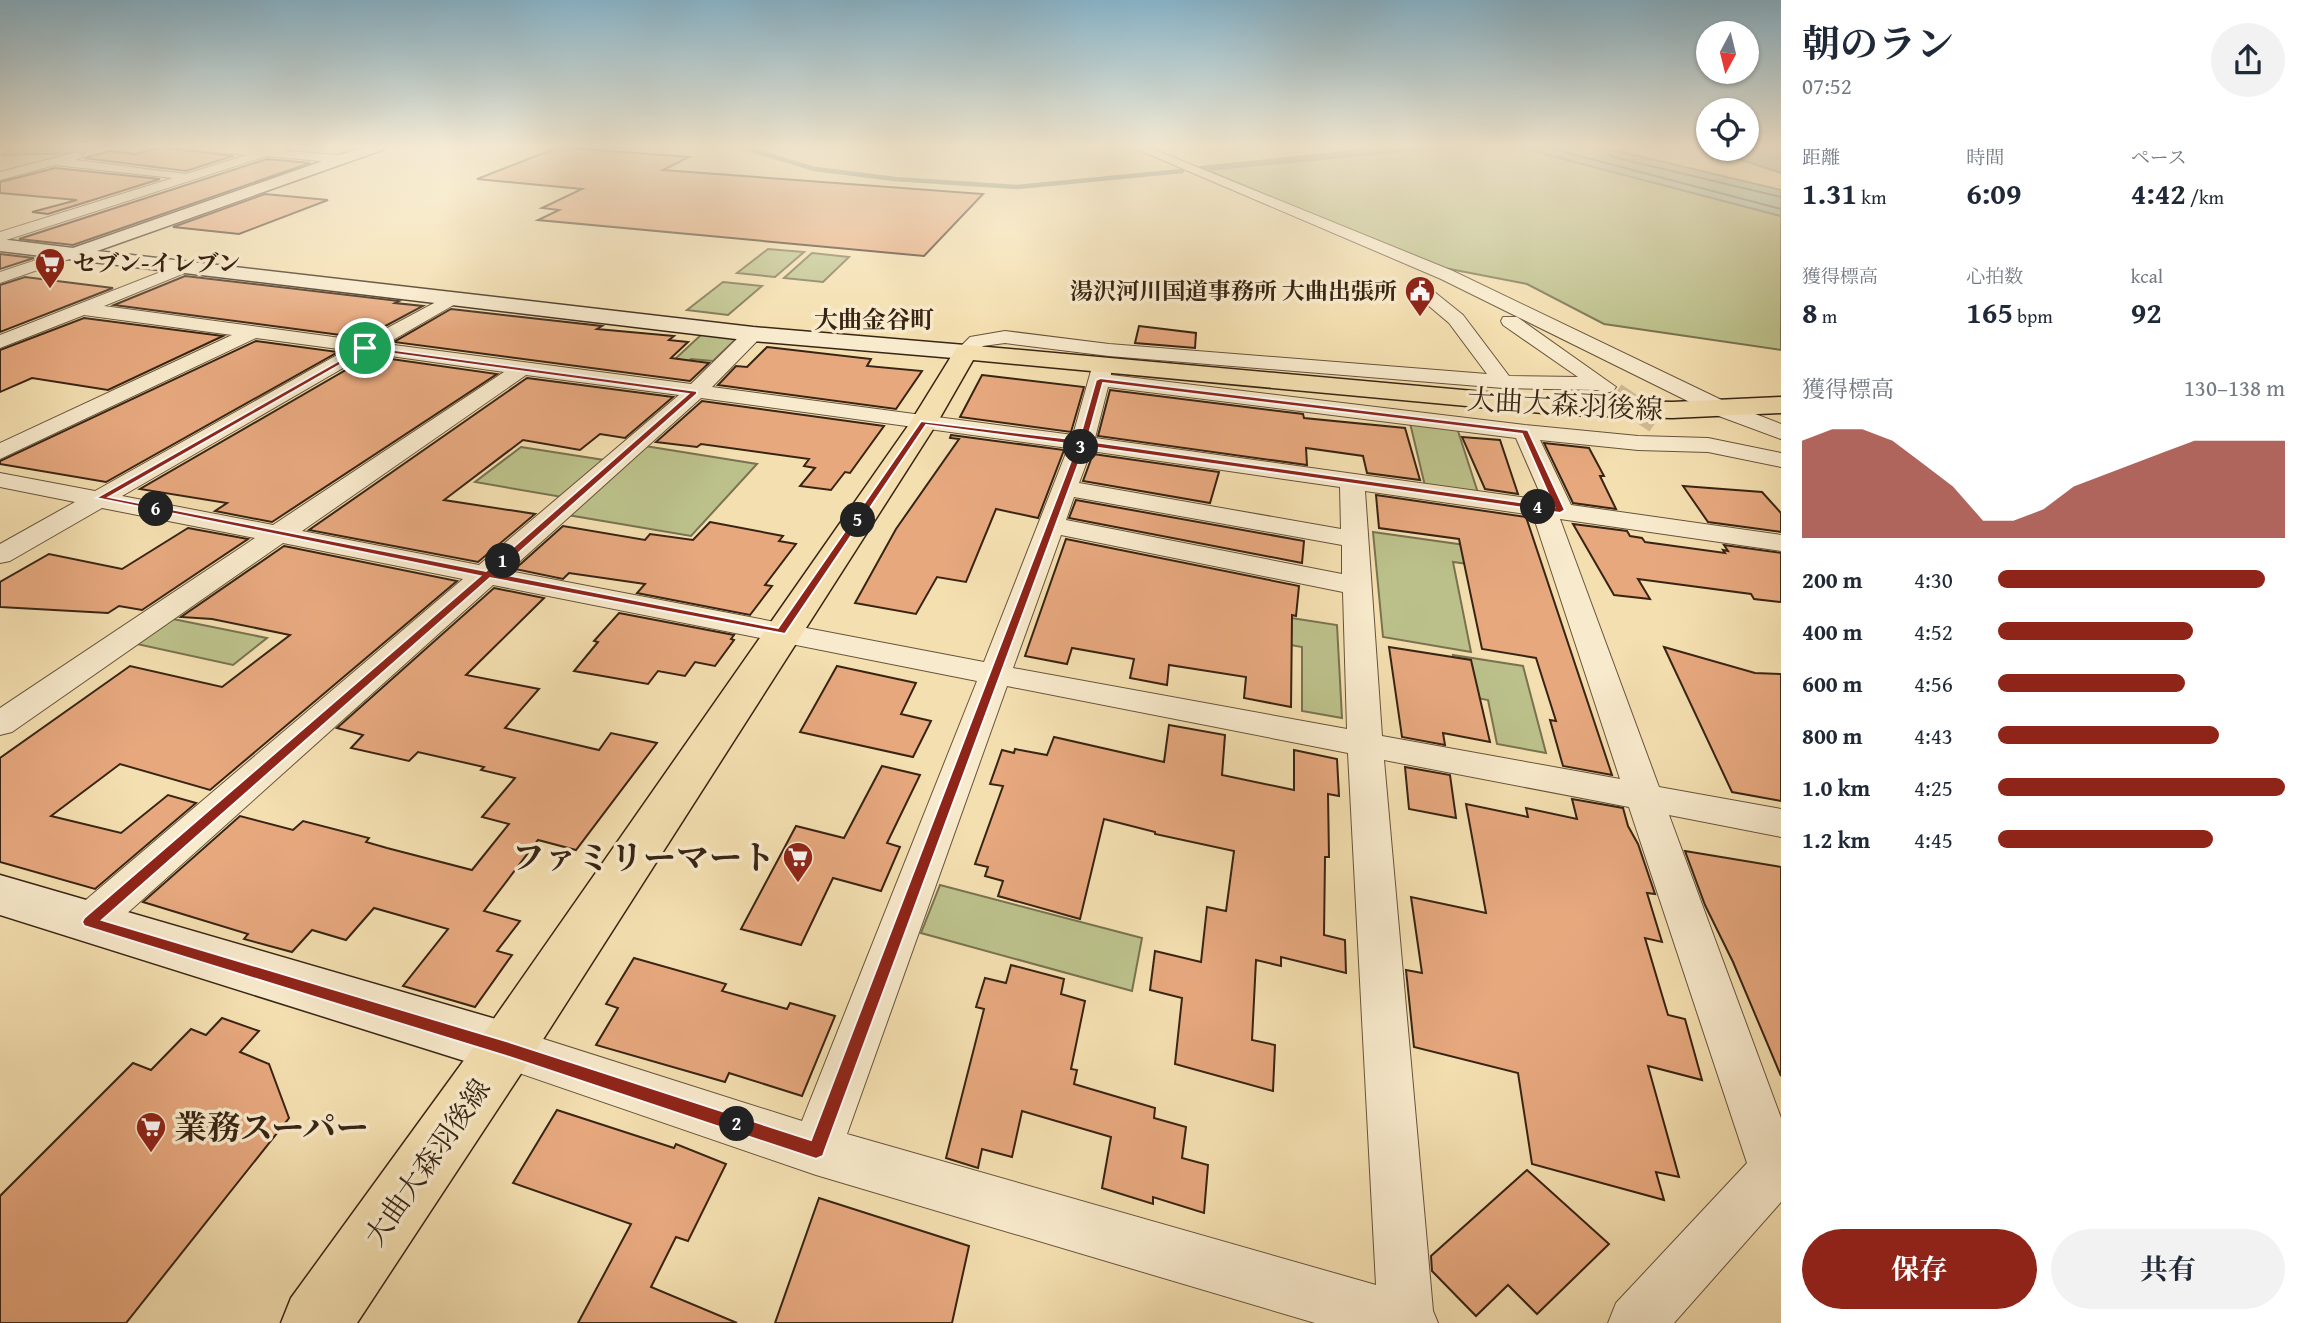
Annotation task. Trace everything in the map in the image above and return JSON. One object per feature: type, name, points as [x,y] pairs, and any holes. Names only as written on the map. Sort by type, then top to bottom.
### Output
[{"type":"main road","name":"大曲大森羽後線","points":[[316,1323],[506,1048],[781,632],[923,423],[965,352],[1101,372],[1465,400],[1637,410],[1724,410],[1775,405]]},
{"type":"street","points":[[0,237],[89,209]]},
{"type":"street","points":[[0,278],[199,209]]},
{"type":"street","points":[[1286,209],[1459,281],[1724,410],[1781,432]]},
{"type":"street","points":[[0,245],[753,334],[965,352],[977,341],[1005,337],[1109,350],[1608,389],[1537,341],[1459,281]]},
{"type":"street","points":[[0,342],[186,267]]},
{"type":"street","points":[[1416,286],[1456,319],[1473,338],[1503,382]]},
{"type":"street","points":[[0,555],[451,299]]},
{"type":"street","points":[[82,309],[1082,443],[1781,543]]},
{"type":"street","points":[[0,452],[251,333]]},
{"type":"street","points":[[89,922],[694,393],[753,334]]},
{"type":"street","points":[[1473,338],[1537,341]]},
{"type":"street","points":[[0,724],[520,369]]},
{"type":"street","points":[[816,1150],[1082,443],[1101,372],[1525,432],[1638,443],[1687,444],[1756,453],[1781,460]]},
{"type":"street","points":[[1656,422],[1687,444]]},
{"type":"street","points":[[1525,432],[1645,797],[1778,1166],[1636,1323]]},
{"type":"street","points":[[0,480],[994,674],[1781,823]]},
{"type":"street","points":[[0,895],[506,1048],[816,1150],[1407,1323],[1365,744],[1352,482]]},
{"type":"street","points":[[1065,488],[1355,540]]},
{"type":"street","points":[[1051,525],[1358,586]]},
{"type":"green space","points":[[1298,209],[1753,209],[1781,216],[1781,350],[1604,324],[1527,284],[1429,265]]},
{"type":"green space","points":[[768,249],[804,252],[775,277],[737,273]]},
{"type":"green space","points":[[812,253],[849,257],[823,282],[784,278]]},
{"type":"green space","points":[[723,282],[762,286],[728,315],[687,310]]},
{"type":"green space","points":[[702,334],[737,338],[713,361],[691,359],[676,374],[661,372]]},
{"type":"green space","points":[[1410,423],[1457,428],[1479,496],[1426,490]]},
{"type":"green space","points":[[645,446],[757,464],[691,536],[568,515]]},
{"type":"green space","points":[[521,447],[604,460],[562,497],[475,482]]},
{"type":"green space","points":[[1373,532],[1486,548],[1491,567],[1453,562],[1471,652],[1383,637]]},
{"type":"green space","points":[[1285,617],[1337,625],[1342,718],[1302,711],[1302,647],[1285,644]]},
{"type":"green space","points":[[173,619],[267,638],[233,665],[137,644]]},
{"type":"green space","points":[[1453,655],[1523,666],[1546,753],[1497,744],[1488,700],[1461,695]]},
{"type":"green space","points":[[940,885],[1142,938],[1132,991],[921,933]]},
{"type":"water","points":[[1753,209],[1781,209],[1781,216]]},
{"type":"building","points":[[44,209],[65,209],[48,214],[32,212]]},
{"type":"building","points":[[113,209],[178,209],[73,245],[19,239]]},
{"type":"building","points":[[224,209],[305,209],[239,234],[173,227]]},
{"type":"building","points":[[548,209],[969,209],[924,256],[538,220],[559,210]]},
{"type":"building","points":[[0,254],[34,258],[0,269]]},
{"type":"building","points":[[185,276],[423,306],[363,338],[114,305]]},
{"type":"building","points":[[25,277],[113,288],[0,332],[0,285]]},
{"type":"building","points":[[451,309],[602,326],[597,329],[674,336],[669,340],[688,342],[671,358],[709,363],[690,381],[394,342]]},
{"type":"building","points":[[84,318],[223,336],[108,390],[32,378],[0,392],[0,350]]},
{"type":"building","points":[[1139,326],[1196,333],[1195,348],[1135,343]]},
{"type":"building","points":[[256,341],[338,352],[106,482],[0,464],[0,461]]},
{"type":"building","points":[[767,347],[871,359],[867,366],[922,371],[896,409],[718,385],[736,366],[747,367]]},
{"type":"building","points":[[370,356],[497,374],[272,522],[215,511],[227,503],[140,489]]},
{"type":"building","points":[[982,375],[1084,387],[1071,432],[960,417]]},
{"type":"building","points":[[527,378],[673,397],[625,438],[600,434],[580,450],[523,440],[444,500],[535,514],[478,562],[309,530]]},
{"type":"building","points":[[1110,390],[1303,414],[1304,418],[1405,428],[1420,480],[1367,473],[1363,456],[1306,448],[1307,465],[1098,436]]},
{"type":"building","points":[[702,401],[884,426],[850,473],[845,472],[831,490],[800,486],[815,468],[804,466],[809,459],[701,444],[697,447],[656,442]]},
{"type":"building","points":[[951,435],[1064,450],[1038,518],[996,509],[966,582],[937,577],[916,614],[855,603],[896,529],[959,439],[950,438]]},
{"type":"building","points":[[1462,437],[1500,440],[1518,494],[1485,489]]},
{"type":"building","points":[[1544,443],[1589,448],[1604,476],[1600,476],[1616,509],[1573,503]]},
{"type":"building","points":[[1093,454],[1219,472],[1210,503],[1083,481]]},
{"type":"building","points":[[1683,486],[1762,492],[1781,513],[1781,532],[1708,522]]},
{"type":"building","points":[[1376,495],[1526,517],[1612,775],[1563,766],[1550,720],[1556,721],[1536,658],[1482,649],[1459,539],[1379,528]]},
{"type":"building","points":[[1076,500],[1304,541],[1302,563],[1069,518]]},
{"type":"building","points":[[710,522],[783,536],[779,541],[796,544],[765,585],[772,586],[750,615],[637,593],[645,584],[569,573],[563,579],[515,569],[563,526],[645,540],[650,534],[693,540]]},
{"type":"building","points":[[1573,524],[1627,531],[1630,536],[1642,538],[1645,542],[1725,553],[1723,550],[1728,551],[1724,545],[1781,553],[1781,602],[1754,599],[1751,594],[1638,579],[1650,599],[1614,595]]},
{"type":"building","points":[[188,528],[248,539],[142,610],[119,606],[108,613],[0,607],[0,582],[49,554],[122,569]]},
{"type":"building","points":[[1066,539],[1299,586],[1296,616],[1292,615],[1291,707],[1244,698],[1246,677],[1169,665],[1167,685],[1130,678],[1134,659],[1072,648],[1067,664],[1025,656]]},
{"type":"building","points":[[284,546],[457,581],[210,790],[120,764],[51,816],[121,833],[168,795],[196,803],[95,889],[0,862],[0,758],[130,666],[222,687],[290,635],[212,619],[181,617]]},
{"type":"building","points":[[494,588],[544,598],[466,675],[539,689],[505,728],[599,750],[611,733],[657,743],[576,850],[538,840],[484,911],[520,921],[497,951],[512,955],[475,1007],[403,986],[448,929],[374,908],[346,940],[312,930],[292,952],[244,939],[248,934],[143,902],[240,816],[293,830],[303,821],[369,838],[366,842],[472,870],[509,824],[482,817],[515,778],[481,770],[484,767],[418,752],[409,761],[351,748],[363,735],[337,728]]},
{"type":"building","points":[[619,613],[734,635],[731,639],[734,640],[715,666],[695,662],[685,676],[658,671],[648,684],[574,671],[598,642],[594,641]]},
{"type":"building","points":[[1389,647],[1471,660],[1490,742],[1443,733],[1445,745],[1402,737]]},
{"type":"building","points":[[1664,647],[1755,673],[1781,674],[1781,801],[1732,792]]},
{"type":"building","points":[[837,666],[916,683],[901,714],[931,721],[913,757],[800,732]]},
{"type":"building","points":[[1169,725],[1225,735],[1222,775],[1294,790],[1294,750],[1337,759],[1339,796],[1328,794],[1329,857],[1325,857],[1324,935],[1345,940],[1346,973],[1281,957],[1281,966],[1256,960],[1252,1040],[1275,1045],[1273,1091],[1175,1064],[1182,998],[1150,990],[1155,951],[1201,962],[1207,907],[1226,911],[1234,851],[1155,834],[1104,819],[1080,919],[998,896],[1003,881],[985,876],[988,867],[975,864],[1003,786],[990,784],[1002,750],[1014,753],[1015,749],[1047,755],[1054,737],[1164,762]]},
{"type":"building","points":[[882,766],[920,775],[887,843],[900,847],[881,891],[833,878],[801,945],[741,929],[796,826],[844,838]]},
{"type":"building","points":[[1405,767],[1450,775],[1456,818],[1409,809]]},
{"type":"building","points":[[1572,799],[1623,808],[1655,894],[1647,893],[1662,942],[1645,938],[1668,1015],[1685,1019],[1702,1080],[1648,1066],[1679,1177],[1656,1172],[1664,1200],[1532,1164],[1518,1073],[1414,1047],[1406,970],[1422,973],[1411,897],[1486,913],[1466,804],[1528,817],[1526,808],[1577,819]]},
{"type":"building","points":[[1685,851],[1781,867],[1781,1076],[1733,962],[1705,905]]},
{"type":"building","points":[[634,958],[726,984],[722,991],[787,1009],[790,1003],[835,1016],[802,1096],[729,1073],[725,1082],[596,1045],[618,1008],[606,1004]]},
{"type":"building","points":[[1011,965],[1064,979],[1061,994],[1085,1001],[1071,1069],[1077,1070],[1074,1084],[1155,1108],[1154,1118],[1186,1127],[1182,1158],[1208,1165],[1204,1213],[1153,1197],[1153,1204],[1102,1188],[1111,1137],[1022,1111],[1012,1157],[982,1149],[978,1168],[946,1158],[984,1009],[976,1007],[985,978],[1006,983]]},
{"type":"building","name":"業務スーパー","points":[[222,1018],[259,1031],[240,1052],[269,1064],[289,1118],[126,1323],[0,1323],[0,1196],[133,1063],[151,1070],[191,1029],[206,1035]]},
{"type":"building","points":[[557,1110],[674,1148],[676,1144],[726,1164],[688,1241],[676,1237],[651,1287],[737,1323],[578,1323],[631,1224],[513,1183]]},
{"type":"building","points":[[1527,1170],[1609,1244],[1537,1314],[1508,1285],[1476,1316],[1432,1271],[1431,1256]]},
{"type":"building","points":[[819,1198],[969,1246],[952,1323],[775,1323]]},
{"type":"tunnel","points":[[1615,394],[1656,422]]},
{"type":"place","name":"セブン-イレブン","points":[[50,290]]},
{"type":"place","name":"湯沢河川国道事務所 大曲出張所","points":[[1420,318]]},
{"type":"place","name":"ファミリーマート","points":[[798,884]]},
{"type":"place","name":"業務スーパー","points":[[151,1154]]},
{"type":"district","name":"大曲金谷町","points":[[874,320]]},
{"type":"route","points":[[365,348],[101,498],[488,574],[781,632],[923,423],[1082,443],[1560,510],[1525,432],[1100,380],[1082,443],[816,1150],[506,1048],[89,922],[488,574],[694,393],[365,348]]}]
